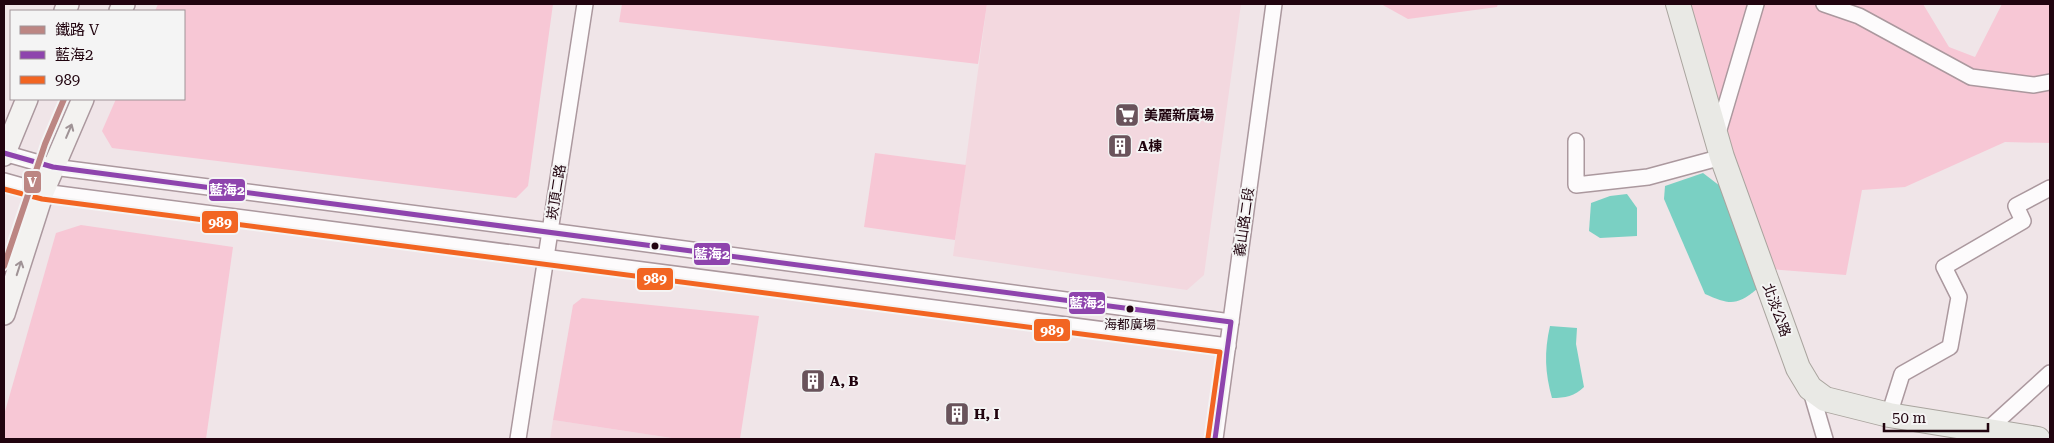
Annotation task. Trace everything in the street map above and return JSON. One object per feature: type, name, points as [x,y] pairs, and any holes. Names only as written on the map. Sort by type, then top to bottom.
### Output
[{"type":"main road","name":"北淡公路","points":[[1678,4],[1719,147],[1798,368],[1810,388],[1825,399],[1889,415],[1982,435],[2038,439]]},
{"type":"street","name":"崁頂二路","points":[[518,439],[585,4]]},
{"type":"street","name":"義山路二段","points":[[1214,439],[1274,4]]},
{"type":"street","points":[[1576,141],[1576,185],[1648,177],[1719,147],[1756,4]]},
{"type":"street","points":[[1824,4],[1859,16],[1971,77],[2034,84],[2050,82]]},
{"type":"street","points":[[27,100],[4,154],[53,167],[1231,322]]},
{"type":"street","points":[[4,314],[43,192],[83,100]]},
{"type":"street","points":[[4,181],[43,192],[1228,346]]},
{"type":"street","points":[[1889,415],[1902,374],[1950,347],[1958,297],[1944,267],[2023,221],[2016,206],[2050,188]]},
{"type":"street","points":[[1982,435],[2050,373]]},
{"type":"street","points":[[1810,388],[1825,439]]},
{"type":"shaded area","points":[[158,4],[553,4],[528,186],[516,198],[112,148],[102,131],[116,100],[185,100],[185,10],[155,10]]},
{"type":"shaded area","points":[[622,4],[987,4],[978,64],[619,22]]},
{"type":"shaded area","points":[[987,4],[1241,4],[1204,275],[1187,290],[953,256]]},
{"type":"shaded area","points":[[1381,4],[1498,4],[1497,7],[1408,19]]},
{"type":"shaded area","points":[[1673,4],[1923,4],[1949,47],[1975,57],[2002,4],[2050,4],[2050,143],[2005,142],[1905,187],[1862,190],[1846,275],[1757,268]]},
{"type":"shaded area","points":[[875,153],[966,165],[955,240],[864,227]]},
{"type":"shaded area","points":[[1703,173],[1720,186],[1757,289],[1738,301],[1727,302],[1705,294],[1664,199],[1665,186]]},
{"type":"shaded area","points":[[1627,194],[1637,208],[1637,236],[1600,238],[1589,231],[1591,203],[1610,196]]},
{"type":"shaded area","points":[[81,225],[233,247],[206,439],[4,439],[4,415],[56,233]]},
{"type":"shaded area","points":[[582,298],[759,316],[740,439],[678,439],[553,420],[573,305]]},
{"type":"shaded area","points":[[1550,326],[1577,328],[1576,344],[1584,387],[1577,393],[1565,397],[1552,398],[1550,389],[1546,354]]},
{"type":"shaded area","points":[[553,420],[678,439],[550,439]]},
{"type":"rail line","name":"V","points":[[4,266],[45,144],[64,100]]},
{"type":"transit line","name":"藍海2","points":[[4,153],[53,167],[1231,322],[1215,439]]},
{"type":"transit line","name":"989","points":[[4,189],[42,199],[1220,352],[1208,438]]},
{"type":"place","name":"美麗新廣場","points":[[1127,115]]},
{"type":"place","name":"A棟","points":[[1120,146]]},
{"type":"place","name":"海都廣場","points":[[1130,309]]},
{"type":"place","name":"A, B","points":[[813,381]]},
{"type":"place","name":"H, I","points":[[957,414]]}]
